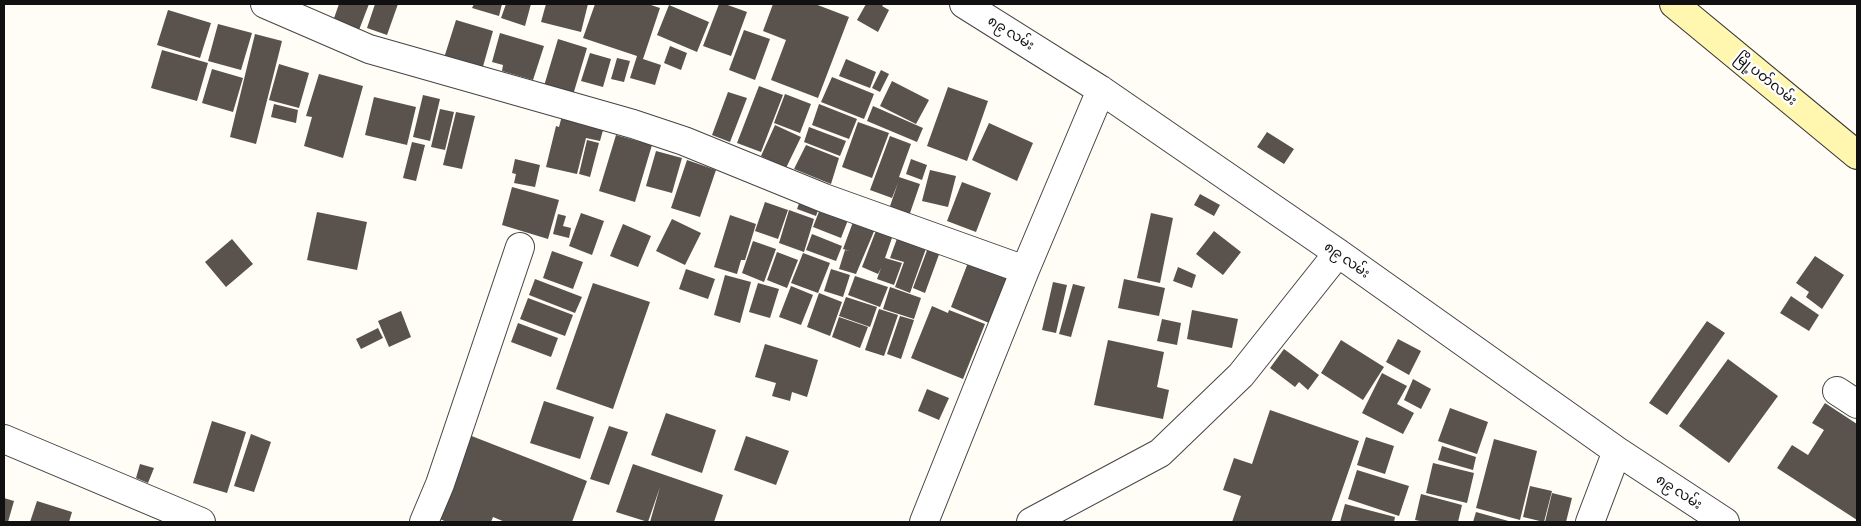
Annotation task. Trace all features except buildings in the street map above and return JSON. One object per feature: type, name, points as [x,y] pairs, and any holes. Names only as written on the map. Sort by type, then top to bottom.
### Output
[{"type":"main road","name":"မြို့ပတ်လမ်း","points":[[1674,4],[1857,155]]},
{"type":"street","points":[[265,4],[369,49],[676,138],[824,198],[1025,270]]},
{"type":"street","name":"၈၉ လမ်း","points":[[964,4],[1101,90],[1338,253],[1616,451],[1725,522]]},
{"type":"street","points":[[924,522],[1025,270],[1101,90]]},
{"type":"street","points":[[424,522],[440,484],[520,247]]},
{"type":"street","points":[[1031,522],[1160,453],[1241,375],[1338,253]]},
{"type":"street","points":[[4,439],[202,522]]},
{"type":"street","points":[[1590,522],[1616,451]]}]
